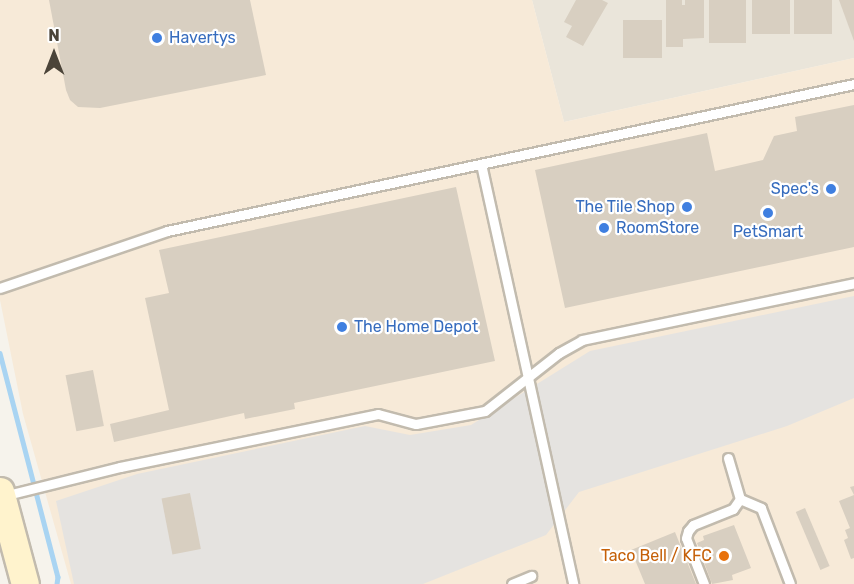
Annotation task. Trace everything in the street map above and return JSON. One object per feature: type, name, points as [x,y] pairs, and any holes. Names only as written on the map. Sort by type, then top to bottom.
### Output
[{"type":"main road","points":[[10,493],[25,584]]},
{"type":"lane","points":[[0,288],[167,231],[854,84]]},
{"type":"lane","points":[[481,164],[573,584]]},
{"type":"lane","points":[[10,493],[120,467],[378,414],[416,424],[485,411],[559,353],[582,340],[854,283]]},
{"type":"lane","points":[[728,458],[740,499]]},
{"type":"lane","points":[[704,584],[686,538],[688,531],[693,525],[733,509],[740,499]]},
{"type":"lane","points":[[740,499],[761,508],[790,584]]},
{"type":"lane","points":[[512,584],[531,576]]},
{"type":"shaded area","points":[[0,0],[532,0],[564,122],[854,58],[854,584],[71,584],[23,414],[0,300]]},
{"type":"shaded area","points":[[532,0],[854,0],[854,58],[564,122]]},
{"type":"shaded area","points":[[854,296],[854,398],[787,426],[579,492],[546,535],[423,584],[74,584],[56,501],[137,474],[365,426],[410,435],[471,425],[590,351]]},
{"type":"building","name":"Havertys","points":[[49,0],[250,0],[266,75],[100,108],[78,107],[70,100],[66,90]]},
{"type":"building","points":[[576,0],[602,0],[608,3],[583,46],[566,37],[572,26],[564,22]]},
{"type":"building","points":[[666,0],[682,0],[682,5],[685,5],[685,0],[704,0],[704,38],[683,39],[683,47],[666,47]]},
{"type":"building","points":[[709,0],[746,0],[746,43],[709,43]]},
{"type":"building","points":[[752,0],[790,0],[790,34],[752,34]]},
{"type":"building","points":[[794,0],[832,0],[832,34],[794,34]]},
{"type":"building","points":[[839,0],[854,0],[854,41]]},
{"type":"building","points":[[623,20],[662,20],[662,58],[623,58]]},
{"type":"building","points":[[854,105],[854,247],[565,308],[535,170],[707,133],[715,171],[763,160],[774,136],[797,131],[795,117]]},
{"type":"building","name":"The Home Depot","points":[[456,187],[495,361],[294,403],[295,409],[245,419],[244,413],[114,442],[110,424],[169,410],[145,298],[169,293],[159,250]]},
{"type":"building","points":[[93,370],[104,426],[76,431],[66,375]]},
{"type":"building","points":[[190,493],[201,549],[172,554],[162,499]]},
{"type":"building","points":[[854,495],[854,558],[851,559],[844,540],[848,538],[845,530],[850,528],[839,501]]},
{"type":"building","points":[[805,508],[830,566],[820,570],[796,512]]},
{"type":"building","name":"Taco Bell / KFC","points":[[734,525],[751,568],[732,575],[733,580],[712,584],[697,543],[704,540],[703,536]]},
{"type":"building","points":[[675,532],[696,584],[645,584],[631,550]]},
{"type":"waterway","points":[[0,353],[58,577],[57,584]]},
{"type":"place","name":"Havertys","points":[[157,38]]},
{"type":"place","name":"Spec's","points":[[831,189]]},
{"type":"place","name":"The Tile Shop","points":[[687,207]]},
{"type":"place","name":"PetSmart","points":[[768,213]]},
{"type":"place","name":"RoomStore","points":[[604,228]]},
{"type":"place","name":"The Home Depot","points":[[342,327]]},
{"type":"place","name":"Taco Bell / KFC","points":[[724,556]]}]
